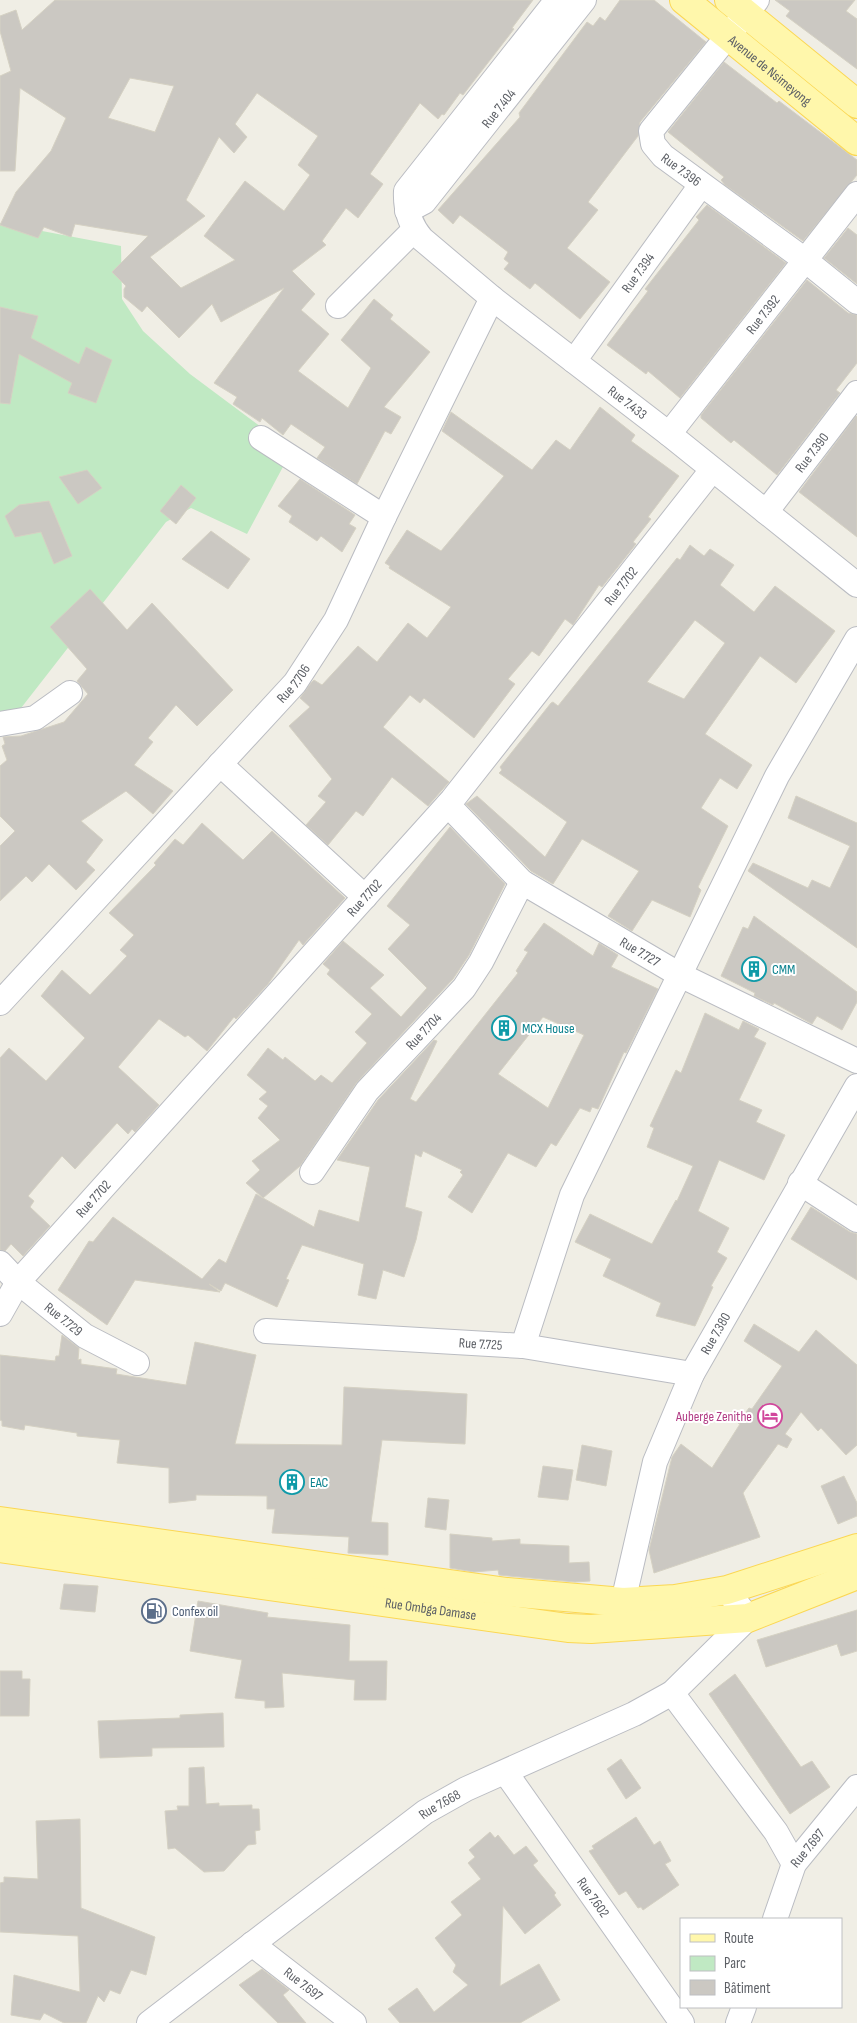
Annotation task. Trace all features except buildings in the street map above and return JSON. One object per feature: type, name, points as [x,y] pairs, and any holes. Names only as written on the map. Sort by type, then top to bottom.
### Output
[{"type":"main road","name":"Avenue de Nsimeyong","points":[[684,0],[857,141]]},
{"type":"main road","name":"Avenue de Nsimeyong","points":[[744,5],[857,104]]},
{"type":"main road","name":"Rue Ombga Damase","points":[[0,1521],[507,1592],[623,1602],[675,1599],[727,1590],[857,1548]]},
{"type":"main road","name":"Rue Ombga Damase","points":[[0,1548],[568,1628],[613,1628],[748,1618],[857,1575]]},
{"type":"street","points":[[411,221],[406,191],[557,0]]},
{"type":"street","name":"Rue 7.404","points":[[338,306],[411,221],[584,0]]},
{"type":"street","name":"Rue 7.396","points":[[744,5],[727,35],[651,131],[653,144],[663,156],[805,260],[857,302]]},
{"type":"street","name":"Rue 7.394","points":[[574,361],[701,185]]},
{"type":"street","name":"Rue 7.392","points":[[669,434],[857,194]]},
{"type":"street","name":"Rue 7.433","points":[[411,221],[422,239],[492,298],[669,434],[857,585]]},
{"type":"street","name":"Rue 7.706","points":[[0,1004],[295,683],[336,620],[492,298]]},
{"type":"street","name":"Rue 7.390","points":[[766,512],[856,399]]},
{"type":"street","points":[[261,438],[384,518]]},
{"type":"street","name":"Rue 7.702","points":[[0,1314],[18,1282],[448,805],[712,470]]},
{"type":"street","points":[[523,1346],[572,1195],[777,776],[857,638]]},
{"type":"street","points":[[0,724],[35,718],[70,693]]},
{"type":"street","points":[[220,764],[365,897]]},
{"type":"street","name":"Rue 7.727","points":[[448,805],[522,882],[680,975],[857,1062]]},
{"type":"street","name":"Rue 7.704","points":[[312,1172],[367,1091],[464,988],[481,962],[522,882]]},
{"type":"street","name":"Rue 7.380","points":[[623,1602],[654,1462],[692,1374],[857,1086]]},
{"type":"street","points":[[800,1183],[857,1220]]},
{"type":"street","name":"Rue 7.729","points":[[0,1263],[18,1282],[85,1336],[137,1363]]},
{"type":"street","name":"Rue 7.725","points":[[266,1331],[523,1346],[692,1374]]},
{"type":"street","points":[[727,1590],[748,1618]]},
{"type":"street","name":"Rue 7.668","points":[[149,2023],[425,1812],[466,1789],[506,1773],[634,1714],[672,1694],[748,1618]]},
{"type":"street","points":[[672,1694],[776,1832],[794,1864]]},
{"type":"street","name":"Rue 7.602","points":[[506,1773],[682,2023]]},
{"type":"street","name":"Rue 7.697","points":[[775,1918],[794,1864],[857,1787]]},
{"type":"street","name":"Rue 7.697","points":[[252,1944],[354,2023]]},
{"type":"street","points":[[738,2023],[744,2008]]},
{"type":"green space","points":[[0,223],[121,246],[122,299],[143,331],[190,374],[292,450],[247,534],[191,508],[166,522],[0,735]]},
{"type":"place","name":"CMM","points":[[754,969]]},
{"type":"place","name":"MCX House","points":[[504,1028]]},
{"type":"place","name":"Auberge Zenithe","points":[[770,1416]]},
{"type":"place","name":"EAC","points":[[292,1482]]},
{"type":"place","name":"Confex oil","points":[[154,1611]]}]
